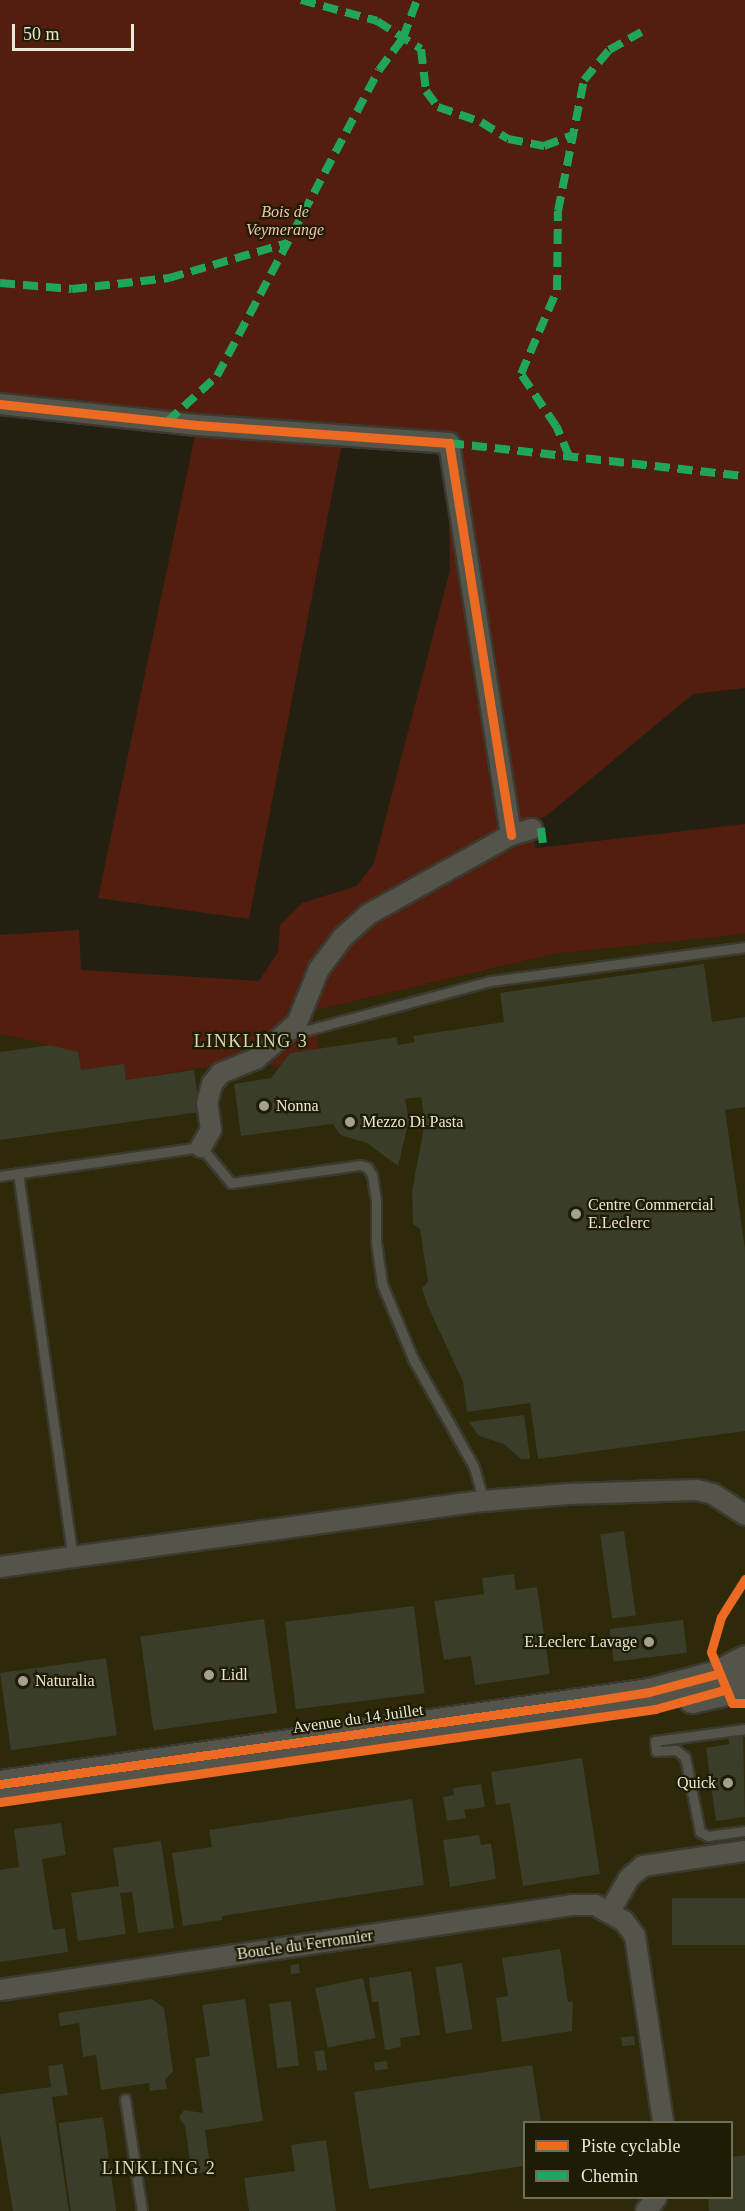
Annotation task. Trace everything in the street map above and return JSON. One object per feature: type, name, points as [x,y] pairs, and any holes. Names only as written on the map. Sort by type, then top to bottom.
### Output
[{"type":"main road","name":"Avenue du 14 Juillet","points":[[0,1784],[649,1692],[717,1674],[745,1659]]},
{"type":"main road","name":"Avenue du 14 Juillet","points":[[0,1802],[643,1711],[745,1687]]},
{"type":"street","points":[[0,404],[197,425],[449,443],[511,835]]},
{"type":"street","points":[[201,1147],[211,1130],[207,1103],[212,1084],[221,1073],[256,1059],[297,1023],[319,969],[342,938],[369,914],[511,835],[532,829]]},
{"type":"street","points":[[0,1567],[484,1501],[681,1489],[712,1494],[745,1515]]},
{"type":"street","points":[[663,2121],[635,1936],[624,1920],[610,1911],[629,1878],[643,1866],[745,1851]]},
{"type":"street","name":"Boucle du Ferronnier","points":[[0,1990],[572,1905],[610,1911]]},
{"type":"street","points":[[646,2211],[655,2199]]},
{"type":"lane","points":[[284,1036],[315,1031],[491,981],[745,947]]},
{"type":"lane","points":[[0,1176],[201,1147],[231,1183],[360,1165],[367,1167],[372,1174],[376,1201],[376,1242],[382,1284],[413,1359],[474,1467],[484,1501]]},
{"type":"lane","points":[[18,1173],[73,1558]]},
{"type":"lane","points":[[745,1729],[655,1741],[656,1751],[676,1750],[685,1757],[700,1832],[708,1836],[745,1831]]},
{"type":"lane","points":[[125,2100],[142,2211]]},
{"type":"shaded area","points":[[745,934],[745,2211],[0,2211],[0,1034],[50,1045],[256,1059],[318,1048],[312,1011],[554,954]]},
{"type":"green space","name":"Bois de Veymerange","points":[[0,0],[745,0],[745,688],[693,694],[545,817],[530,820],[536,848],[745,824],[745,934],[554,954],[312,1011],[319,1049],[290,1053],[278,1068],[256,1059],[126,1080],[81,1070],[50,1045],[0,1034],[0,935],[79,930],[81,970],[259,981],[278,952],[280,925],[302,903],[357,886],[374,863],[450,570],[448,443],[343,438],[249,919],[98,898],[197,426],[0,404]]},
{"type":"building","name":"Centre Commercial E.Leclerc","points":[[704,964],[712,1022],[745,1017],[745,1107],[725,1110],[745,1249],[745,1431],[538,1459],[530,1403],[467,1412],[463,1382],[427,1304],[422,1288],[428,1282],[420,1229],[413,1224],[412,1191],[425,1122],[421,1097],[405,1099],[409,1120],[398,1166],[367,1143],[340,1135],[333,1124],[241,1136],[234,1084],[271,1078],[290,1053],[397,1037],[398,1045],[415,1042],[413,1036],[504,1022],[500,993]]},
{"type":"building","points":[[50,1045],[78,1052],[81,1070],[124,1064],[126,1080],[194,1070],[200,1112],[0,1140],[0,1052]]},
{"type":"building","points":[[524,1415],[530,1459],[521,1459],[504,1444],[479,1436],[469,1422]]},
{"type":"building","points":[[624,1531],[636,1615],[612,1619],[600,1534]]},
{"type":"building","points":[[514,1574],[516,1590],[537,1587],[550,1674],[475,1685],[471,1656],[444,1660],[434,1601],[484,1594],[482,1578]]},
{"type":"building","points":[[414,1606],[425,1693],[296,1709],[285,1622]]},
{"type":"building","name":"Lidl","points":[[264,1619],[277,1713],[153,1730],[140,1636]]},
{"type":"building","name":"E.Leclerc Lavage","points":[[683,1620],[687,1653],[614,1662],[610,1629]]},
{"type":"building","points":[[106,1658],[117,1735],[11,1750],[0,1673]]},
{"type":"building","name":"Quick","points":[[743,1734],[745,1817],[716,1821],[706,1748],[729,1744],[728,1736]]},
{"type":"building","points":[[582,1758],[600,1874],[523,1886],[510,1803],[496,1805],[491,1772]]},
{"type":"building","points":[[481,1784],[485,1807],[464,1810],[466,1818],[447,1821],[443,1797],[454,1795],[453,1788]]},
{"type":"building","points":[[412,1799],[424,1885],[222,1916],[222,1920],[183,1926],[172,1853],[212,1847],[209,1830]]},
{"type":"building","points":[[61,1823],[66,1855],[42,1859],[53,1930],[65,1928],[68,1952],[0,1962],[0,1870],[19,1867],[14,1829]]},
{"type":"building","points":[[479,1835],[481,1845],[491,1843],[496,1879],[450,1887],[443,1840]]},
{"type":"building","points":[[161,1841],[174,1928],[138,1933],[132,1892],[120,1893],[126,1934],[78,1941],[71,1893],[119,1886],[113,1848]]},
{"type":"building","points":[[672,1898],[745,1898],[745,1945],[672,1945]]},
{"type":"building","points":[[560,1949],[568,2002],[573,2001],[572,2031],[502,2042],[496,1998],[508,1996],[502,1958]]},
{"type":"building","points":[[462,1963],[472,2029],[446,2033],[435,1967]]},
{"type":"building","points":[[299,1964],[300,1973],[291,1974],[290,1965]]},
{"type":"building","points":[[411,1971],[420,2035],[400,2038],[401,2047],[385,2050],[378,2001],[372,2002],[369,1978]]},
{"type":"building","points":[[363,1978],[376,2038],[328,2048],[315,1988]]},
{"type":"building","points":[[152,1999],[164,2008],[173,2071],[165,2080],[167,2089],[150,2091],[149,2083],[101,2090],[96,2055],[83,2057],[79,2023],[60,2026],[58,2013]]},
{"type":"building","points":[[245,1999],[263,2121],[205,2130],[211,2171],[192,2174],[185,2126],[179,2117],[184,2110],[203,2113],[195,2058],[210,2056],[202,2005]]},
{"type":"building","points":[[291,2001],[299,2066],[277,2068],[269,2004]]},
{"type":"building","points":[[634,2036],[635,2045],[622,2046],[621,2037]]},
{"type":"building","points":[[324,2050],[327,2070],[317,2071],[314,2052]]},
{"type":"building","points":[[387,2061],[388,2069],[375,2071],[374,2063]]},
{"type":"building","points":[[63,2064],[68,2095],[52,2097],[69,2211],[13,2211],[0,2134],[0,2094],[51,2087],[48,2066]]},
{"type":"building","points":[[532,2065],[541,2121],[523,2121],[523,2166],[369,2189],[354,2092]]},
{"type":"building","points":[[103,2117],[116,2211],[71,2211],[58,2123]]},
{"type":"building","points":[[326,2140],[336,2211],[249,2211],[244,2178],[295,2171],[291,2145]]},
{"type":"building","points":[[745,2155],[745,2211],[709,2211],[708,2199],[733,2199],[733,2157]]},
{"type":"marked path","points":[[301,0],[377,21],[421,49],[426,91],[438,107],[481,122],[508,139],[544,146],[575,134]]},
{"type":"marked path","points":[[167,422],[217,376],[379,70],[403,38],[417,0]]},
{"type":"marked path","points":[[569,456],[556,426],[521,374],[557,290],[558,211],[584,80],[609,50],[641,32]]},
{"type":"marked path","points":[[0,283],[72,289],[169,278],[287,243]]},
{"type":"marked path","points":[[449,443],[745,476]]},
{"type":"marked path","points":[[541,828],[544,851]]},
{"type":"cycle path","points":[[0,404],[197,425],[449,443],[511,835]]},
{"type":"cycle path","points":[[745,1579],[721,1617],[711,1652],[732,1703],[745,1703]]},
{"type":"cycle path","points":[[0,1784],[585,1702],[649,1692],[717,1674]]},
{"type":"cycle path","points":[[0,1802],[655,1709],[724,1690]]},
{"type":"place","name":"Nonna","points":[[264,1106]]},
{"type":"place","name":"Mezzo Di Pasta","points":[[350,1122]]},
{"type":"place","name":"Centre Commercial E.Leclerc","points":[[576,1214]]},
{"type":"place","name":"E.Leclerc Lavage","points":[[649,1642]]},
{"type":"place","name":"Lidl","points":[[209,1675]]},
{"type":"place","name":"Naturalia","points":[[23,1681]]},
{"type":"place","name":"Quick","points":[[728,1783]]},
{"type":"district","name":"LINKLING 3","points":[[251,1041]]},
{"type":"district","name":"LINKLING 2","points":[[159,2168]]}]
